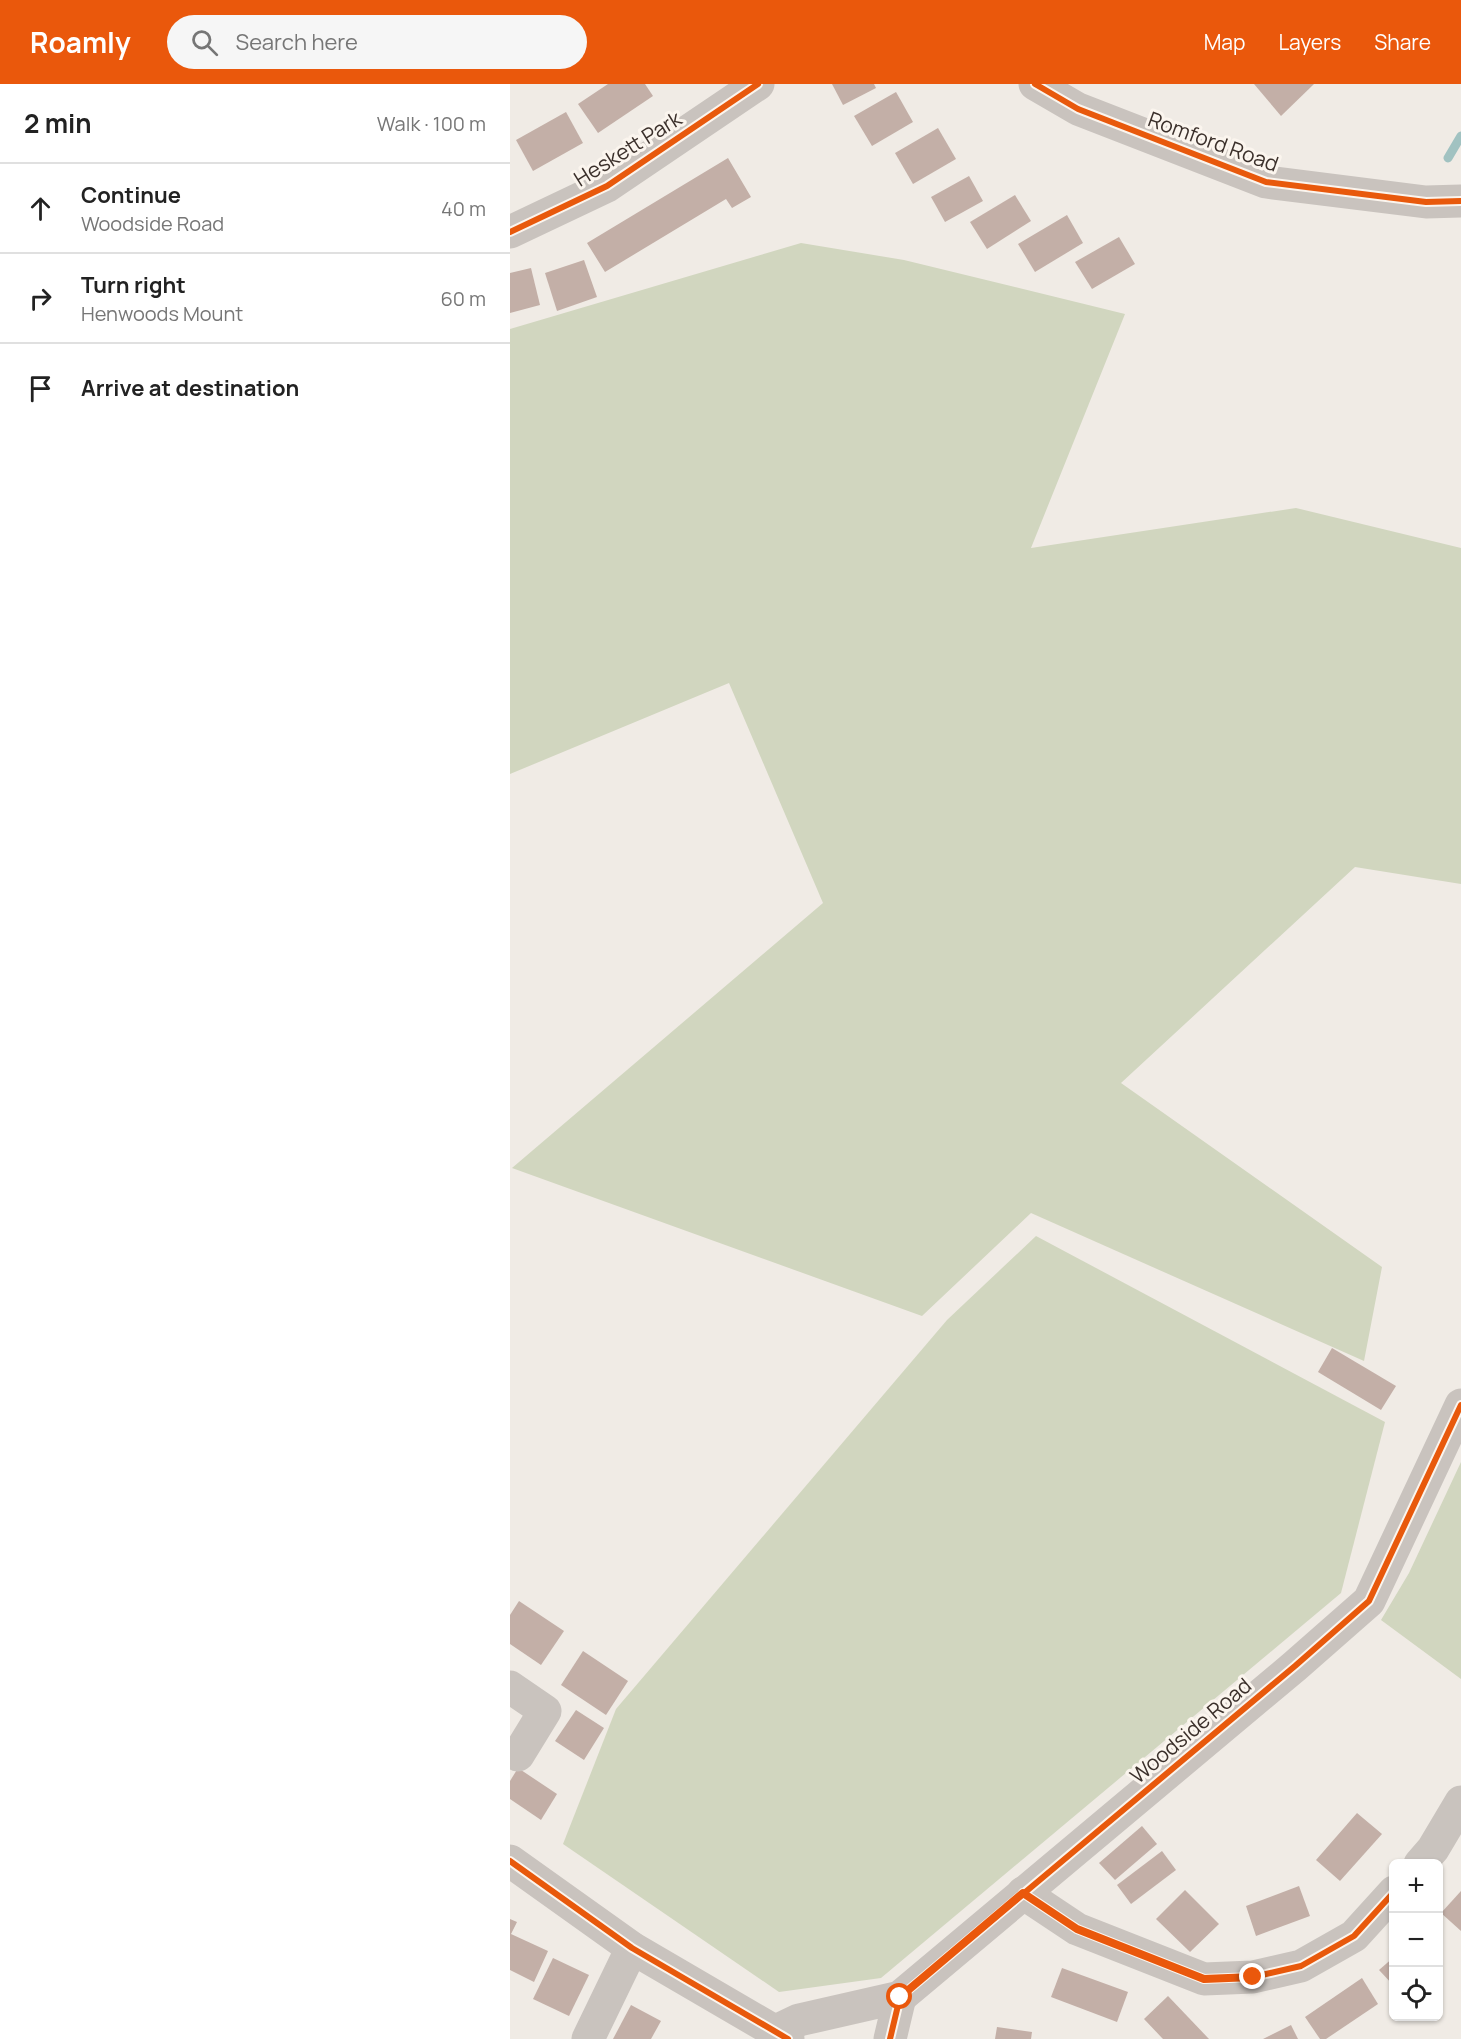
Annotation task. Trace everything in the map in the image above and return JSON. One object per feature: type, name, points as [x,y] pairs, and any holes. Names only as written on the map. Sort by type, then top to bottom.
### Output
[{"type":"street","name":"Heskett Park","points":[[510,232],[608,186],[758,84]]},
{"type":"street","name":"Romford Road","points":[[1035,84],[1078,109],[1266,182],[1426,202],[1461,201]]},
{"type":"street","name":"Woodside Road","points":[[782,2035],[799,2020],[900,1997],[1369,1602],[1461,1405]]},
{"type":"street","points":[[510,1687],[545,1711],[518,1755]]},
{"type":"street","points":[[1427,1856],[1461,1802]]},
{"type":"street","points":[[510,1861],[632,1948],[782,2035]]},
{"type":"street","points":[[1023,1893],[1077,1929],[1204,1979],[1253,1977],[1301,1966],[1354,1936],[1389,1898]]},
{"type":"street","points":[[588,2039],[632,1948]]},
{"type":"street","points":[[890,2039],[900,1997]]},
{"type":"green space","points":[[801,243],[904,260],[1125,314],[1031,548],[1296,508],[1461,548],[1461,884],[1355,867],[1121,1083],[1382,1267],[1364,1361],[1031,1213],[922,1316],[512,1168],[823,903],[729,683],[510,774],[510,329]]},
{"type":"green space","points":[[1036,1236],[1385,1422],[1341,1593],[881,1978],[779,1992],[563,1844],[616,1709],[947,1320]]},
{"type":"green space","points":[[1461,1462],[1461,1679],[1381,1620],[1409,1573]]},
{"type":"building","points":[[608,84],[645,84],[653,96],[598,133],[578,104]]},
{"type":"building","points":[[832,84],[874,84],[876,88],[843,105]]},
{"type":"building","points":[[1254,84],[1314,84],[1281,116]]},
{"type":"building","points":[[896,92],[913,122],[872,146],[854,116]]},
{"type":"building","points":[[566,112],[583,143],[533,171],[516,140]]},
{"type":"building","points":[[938,128],[956,159],[913,184],[895,153]]},
{"type":"building","points":[[728,158],[751,197],[732,208],[726,199],[605,272],[587,243]]},
{"type":"building","points":[[969,176],[983,201],[945,222],[931,197]]},
{"type":"building","points":[[1015,195],[1031,221],[987,249],[970,222]]},
{"type":"building","points":[[1067,215],[1083,243],[1035,272],[1018,244]]},
{"type":"building","points":[[1119,237],[1135,264],[1092,289],[1075,262]]},
{"type":"building","points":[[584,260],[597,297],[557,311],[545,273]]},
{"type":"building","points":[[531,268],[540,305],[510,313],[510,273]]},
{"type":"building","points":[[1332,1348],[1396,1386],[1381,1410],[1318,1372]]},
{"type":"building","points":[[519,1601],[564,1631],[541,1665],[510,1644],[510,1615]]},
{"type":"building","points":[[583,1651],[628,1681],[606,1715],[561,1685]]},
{"type":"building","points":[[576,1710],[604,1728],[584,1760],[555,1741]]},
{"type":"building","points":[[518,1768],[557,1794],[541,1820],[510,1799],[510,1781]]},
{"type":"building","points":[[1357,1813],[1382,1834],[1340,1881],[1316,1860]]},
{"type":"building","points":[[1142,1826],[1157,1844],[1115,1880],[1099,1863]]},
{"type":"building","points":[[1162,1851],[1176,1870],[1131,1904],[1117,1885]]},
{"type":"building","points":[[1299,1886],[1310,1916],[1256,1936],[1246,1906]]},
{"type":"building","points":[[1185,1890],[1219,1924],[1190,1952],[1156,1919]]},
{"type":"building","points":[[1461,1891],[1461,1931],[1443,1915],[1443,1911]]},
{"type":"building","points":[[510,1919],[517,1922],[511,1934],[548,1951],[534,1982],[510,1970]]},
{"type":"building","points":[[553,1958],[589,1975],[569,2016],[533,1999]]},
{"type":"building","points":[[1389,1961],[1389,1981],[1379,1970]]},
{"type":"building","points":[[1062,1968],[1128,1992],[1117,2022],[1051,1997]]},
{"type":"building","points":[[1362,1978],[1378,2004],[1326,2039],[1320,2039],[1305,2017]]},
{"type":"building","points":[[1168,1996],[1209,2039],[1163,2039],[1144,2019]]},
{"type":"building","points":[[631,2005],[661,2021],[651,2039],[613,2039]]},
{"type":"building","points":[[1291,2025],[1298,2039],[1263,2039]]},
{"type":"building","points":[[997,2027],[1032,2032],[1031,2039],[995,2039]]},
{"type":"waterway","points":[[1448,158],[1461,136]]},
{"type":"cycle path","points":[[510,232],[607,186],[758,84]]},
{"type":"cycle path","points":[[1035,84],[1078,109],[1266,182],[1426,202],[1461,201]]},
{"type":"cycle path","points":[[890,2039],[900,1997],[1295,1666],[1369,1601],[1461,1405]]},
{"type":"cycle path","points":[[510,1861],[632,1948],[788,2039]]},
{"type":"cycle path","points":[[1023,1893],[1077,1929],[1204,1979],[1253,1977],[1301,1966],[1354,1936],[1389,1898]]},
{"type":"route","points":[[900,1997],[1023,1893],[1077,1929],[1204,1979],[1253,1977]]}]
